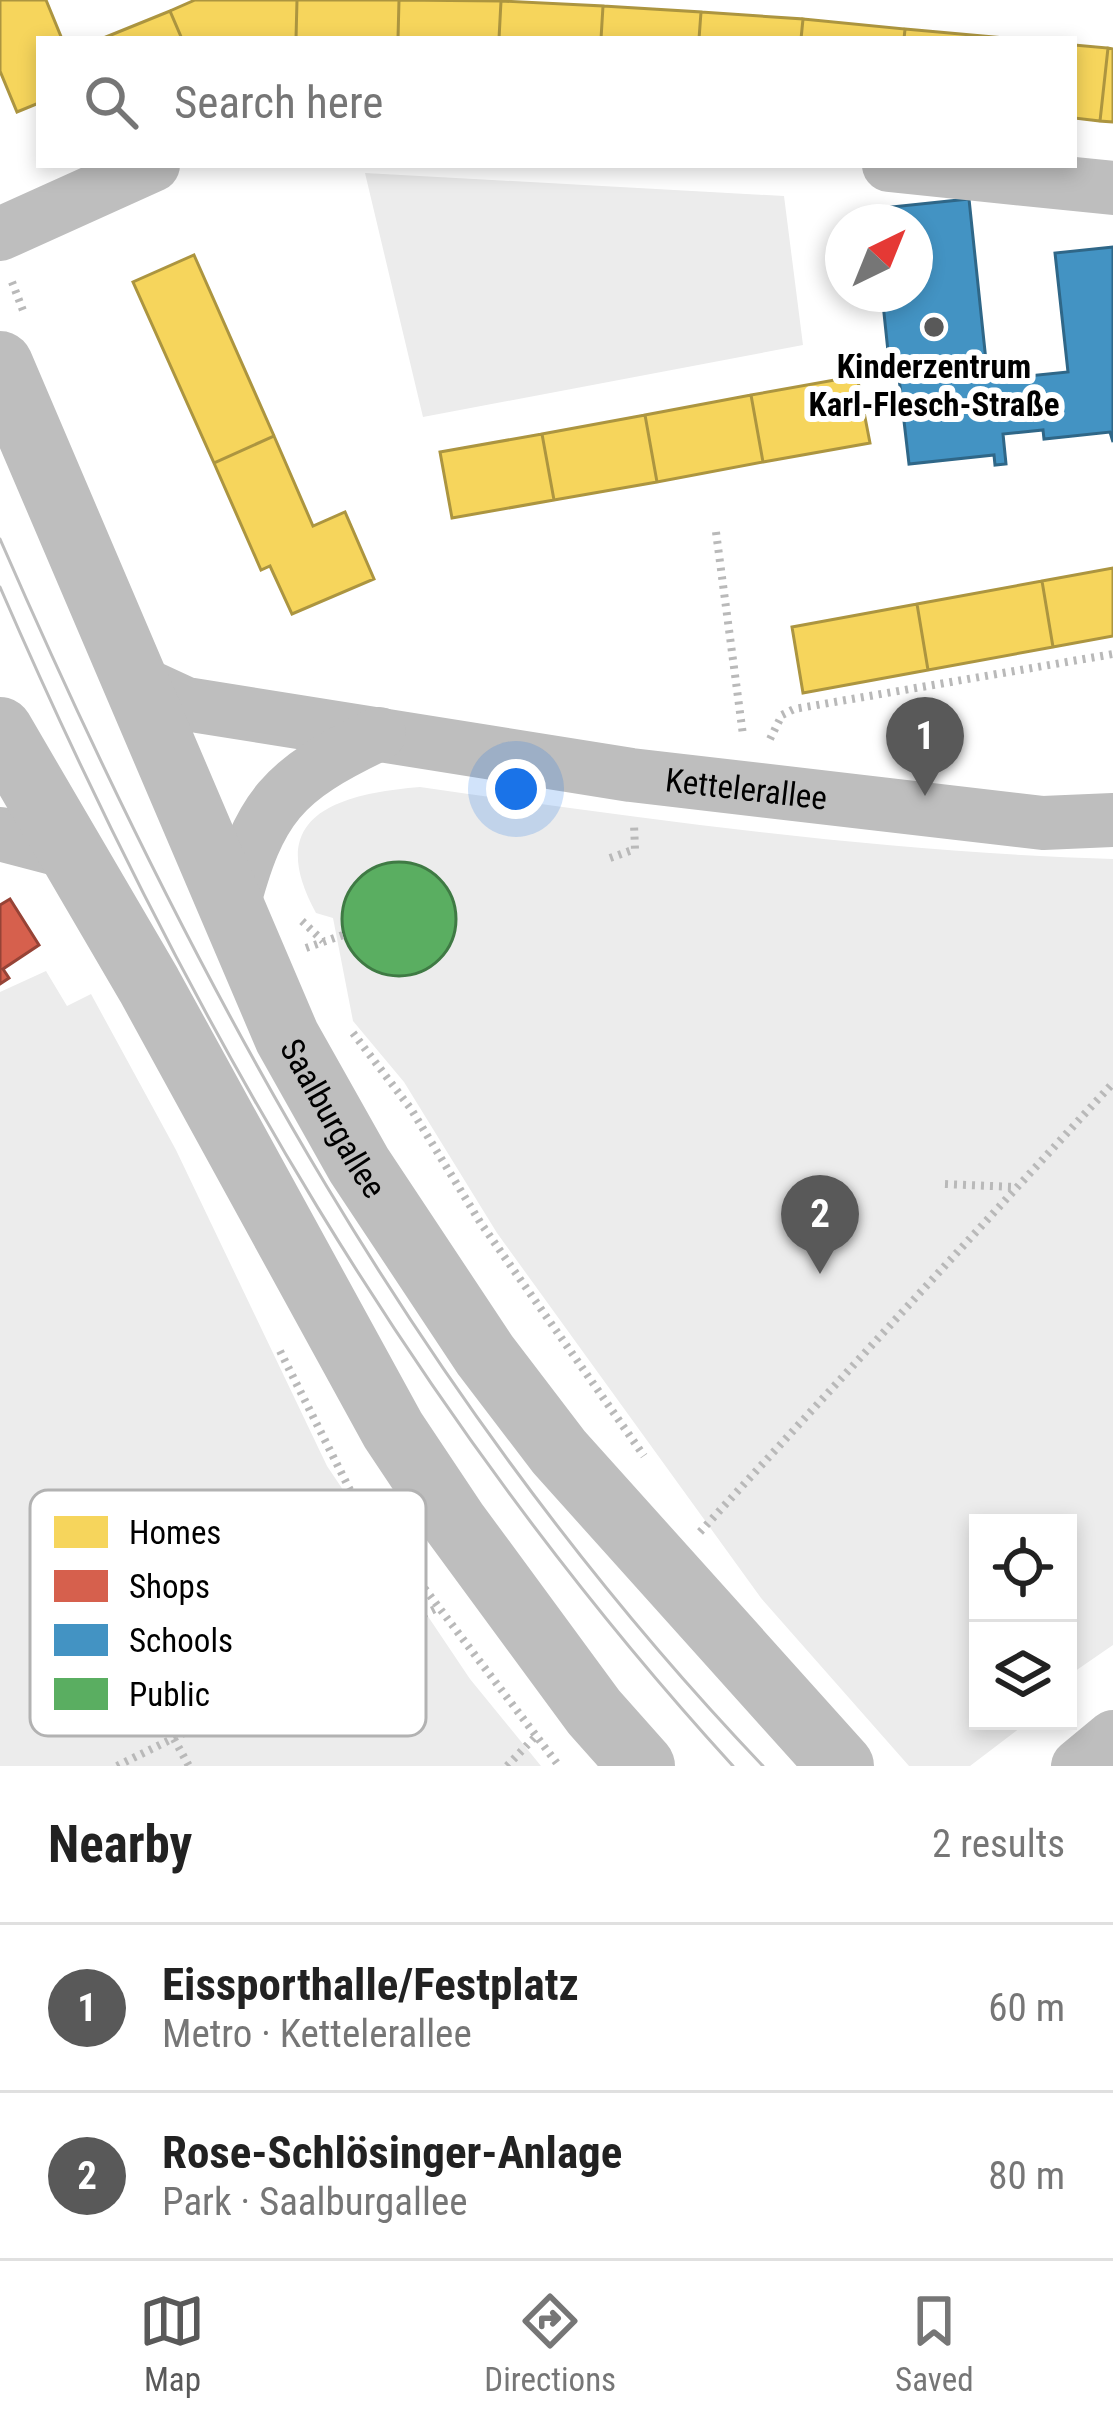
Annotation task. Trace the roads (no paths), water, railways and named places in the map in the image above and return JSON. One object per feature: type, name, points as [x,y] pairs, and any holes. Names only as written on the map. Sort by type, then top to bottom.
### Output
[{"type":"main road","name":"Saalburgallee","points":[[0,364],[15,424],[134,680],[287,1037],[358,1165],[485,1355],[587,1485],[841,1766]]},
{"type":"main road","points":[[0,730],[393,1430],[505,1591],[642,1766]]},
{"type":"street","points":[[0,234],[146,168]]},
{"type":"street","points":[[918,168],[1113,188]]},
{"type":"street","name":"Kettelerallee","points":[[134,680],[186,704],[699,783],[1043,823],[1113,820]]},
{"type":"street","points":[[232,910],[246,858],[268,808],[332,756],[380,734]]},
{"type":"street","points":[[0,834],[69,851]]},
{"type":"street","points":[[1078,1766],[1113,1737]]},
{"type":"tram line","points":[[0,539],[154,870],[237,1030],[327,1187],[424,1339],[528,1487],[641,1629],[763,1766]]},
{"type":"tram line","points":[[0,587],[149,904],[318,1208],[411,1354],[511,1496],[618,1634],[733,1766]]},
{"type":"place","name":"Kinderzentrum Karl-Flesch-Straße","points":[[934,327]]},
{"type":"place","name":"Eissporthalle/Festplatz","points":[[925,796]]},
{"type":"place","name":"Rose-Schlösinger-Anlage","points":[[820,1274]]}]
